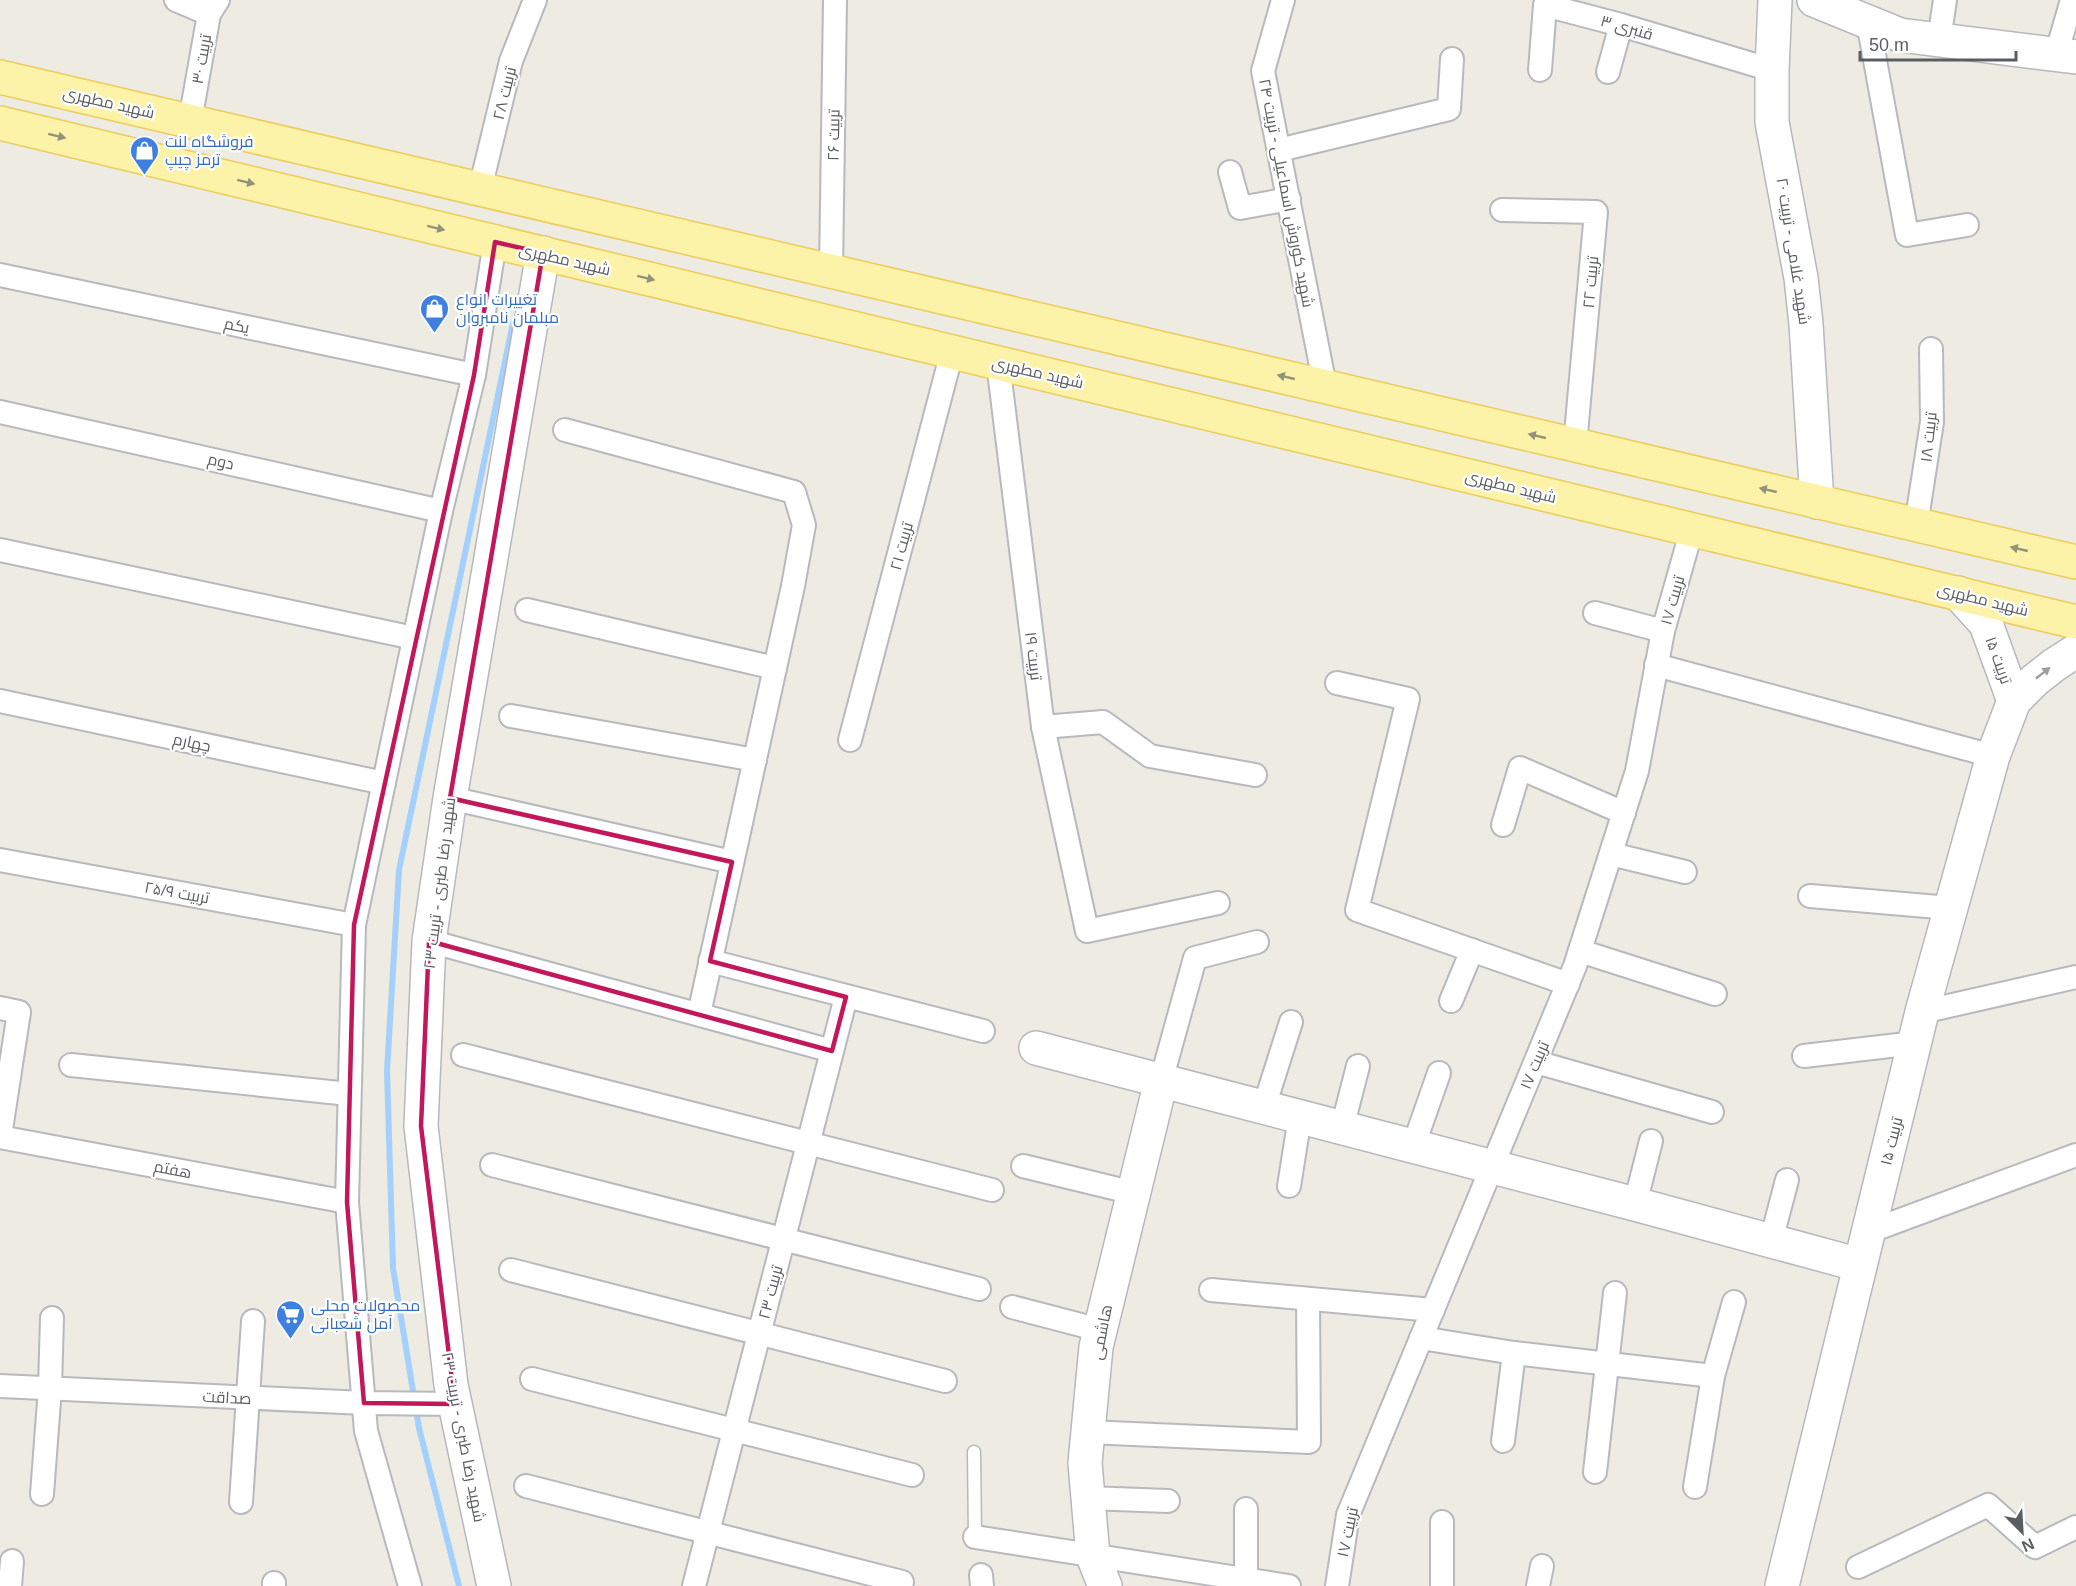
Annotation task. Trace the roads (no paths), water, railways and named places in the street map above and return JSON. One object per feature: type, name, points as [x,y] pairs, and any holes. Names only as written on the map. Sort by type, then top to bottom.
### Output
[{"type":"main road","name":"شهید مطهری","points":[[0,76],[2076,562]]},
{"type":"main road","name":"شهید مطهری","points":[[0,123],[2076,622]]},
{"type":"main road","points":[[1156,401],[1169,350]]},
{"type":"street","points":[[176,0],[213,7]]},
{"type":"street","name":"تربیت ۲۸","points":[[480,189],[511,61],[535,0]]},
{"type":"street","name":"تربیت ۲۶","points":[[831,271],[835,0]]},
{"type":"street","name":"شهید کوروش اسماعیلی - تربیت ۲۴","points":[[1283,0],[1263,71],[1325,386]]},
{"type":"street","name":"شهید غلامی - تربیت ۲۰","points":[[1775,0],[1772,122],[1801,278],[1817,502]]},
{"type":"street","points":[[1814,0],[1900,36],[2066,56],[2072,0]]},
{"type":"street","points":[[1939,40],[1944,0]]},
{"type":"street","name":"قنبری ۳","points":[[1540,70],[1545,5],[1772,70]]},
{"type":"street","name":"تربیت ۳۰","points":[[190,121],[213,7]]},
{"type":"street","points":[[1868,22],[1907,235],[1967,225]]},
{"type":"street","points":[[1608,72],[1621,25]]},
{"type":"street","points":[[1279,150],[1449,109],[1452,59]]},
{"type":"street","points":[[1230,172],[1240,208],[1289,199]]},
{"type":"street","name":"تربیت ۲۲","points":[[1502,210],[1596,212],[1575,445]]},
{"type":"street","points":[[410,1586],[366,1431],[347,1202],[354,925],[441,511],[474,375],[495,242]]},
{"type":"street","name":"شهید رضا طبری - تربیت ۲۳","points":[[494,1586],[451,1385],[421,1126],[429,940],[450,798],[543,253]]},
{"type":"street","name":"یکم","points":[[0,275],[474,375]]},
{"type":"street","name":"تربیت ۱۸","points":[[1916,525],[1932,422],[1931,349]]},
{"type":"street","name":"تربیت ۲۱","points":[[850,740],[952,352]]},
{"type":"street","name":"تربیت ۱۹","points":[[998,363],[1043,727],[1087,931],[1218,903]]},
{"type":"street","name":"دوم","points":[[0,412],[441,511]]},
{"type":"street","points":[[565,430],[794,492],[804,525],[793,586],[699,1014]]},
{"type":"street","name":"تربیت ۱۷","points":[[1337,1586],[1348,1515],[1580,951],[1637,771],[1663,631],[1692,530]]},
{"type":"street","points":[[0,550],[414,638]]},
{"type":"street","name":"تربیت ۱۵","points":[[1958,593],[1986,624],[2014,700]]},
{"type":"street","points":[[527,610],[775,668]]},
{"type":"street","points":[[1596,613],[1663,631]]},
{"type":"street","name":"تربیت ۱۵","points":[[1782,1586],[1922,1012],[1993,756],[2014,700],[2035,680],[2076,651]]},
{"type":"street","points":[[1656,665],[1993,756]]},
{"type":"street","points":[[1337,683],[1408,699],[1357,910],[1568,984]]},
{"type":"street","name":"چهارم","points":[[0,701],[384,783]]},
{"type":"street","points":[[511,716],[755,760]]},
{"type":"street","points":[[1043,727],[1103,722],[1150,756],[1255,775]]},
{"type":"street","points":[[1503,825],[1520,768],[1624,813]]},
{"type":"street","points":[[450,798],[732,862]]},
{"type":"street","points":[[1611,854],[1685,872]]},
{"type":"street","name":"تربیت ۲۵/۹","points":[[0,860],[354,925]]},
{"type":"street","points":[[1810,896],[1950,908]]},
{"type":"street","points":[[429,940],[832,1051]]},
{"type":"street","points":[[1161,1081],[1195,958],[1257,942]]},
{"type":"street","points":[[1450,1001],[1472,950]]},
{"type":"street","points":[[1580,951],[1715,994]]},
{"type":"street","points":[[710,962],[983,1031]]},
{"type":"street","points":[[1922,1012],[2076,977]]},
{"type":"street","name":"تربیت ۲۳","points":[[694,1586],[846,998]]},
{"type":"street","points":[[0,1008],[19,1012],[0,1136]]},
{"type":"street","points":[[1264,1107],[1291,1022]]},
{"type":"street","points":[[1804,1056],[1916,1043]]},
{"type":"street","points":[[1036,1048],[1860,1265]]},
{"type":"street","points":[[463,1055],[992,1190]]},
{"type":"street","points":[[1536,1062],[1712,1112]]},
{"type":"street","points":[[71,1065],[350,1094]]},
{"type":"street","points":[[1342,1128],[1359,1066]]},
{"type":"street","points":[[1413,1147],[1439,1073]]},
{"type":"street","name":"هاشمی","points":[[1105,1586],[1093,1556],[1085,1463],[1096,1347],[1161,1081]]},
{"type":"street","points":[[1289,1186],[1300,1117]]},
{"type":"street","name":"هفتم","points":[[0,1136],[347,1202]]},
{"type":"street","points":[[1635,1204],[1651,1141]]},
{"type":"street","points":[[1868,1232],[2076,1155]]},
{"type":"street","points":[[492,1165],[979,1289]]},
{"type":"street","points":[[1023,1166],[1134,1193]]},
{"type":"street","points":[[1771,1241],[1787,1180]]},
{"type":"street","points":[[511,1270],[945,1381]]},
{"type":"street","points":[[1211,1290],[1433,1310]]},
{"type":"street","points":[[1595,1472],[1615,1293]]},
{"type":"street","points":[[1088,1432],[1309,1442],[1308,1299]]},
{"type":"street","points":[[1695,1488],[1713,1376],[1734,1302]]},
{"type":"street","points":[[1012,1307],[1100,1330]]},
{"type":"street","points":[[42,1494],[50,1388],[52,1318]]},
{"type":"street","points":[[241,1502],[253,1321]]},
{"type":"street","points":[[1421,1338],[1514,1353],[1713,1376]]},
{"type":"street","points":[[1503,1441],[1514,1353]]},
{"type":"street","points":[[532,1379],[912,1475]]},
{"type":"street","name":"صداقت","points":[[0,1386],[364,1404],[455,1404]]},
{"type":"street","points":[[526,1486],[902,1582]]},
{"type":"street","points":[[1088,1498],[1168,1501]]},
{"type":"street","points":[[1858,1567],[1988,1505],[2035,1547],[2076,1527]]},
{"type":"street","points":[[1246,1509],[1246,1580]]},
{"type":"street","points":[[1442,1522],[1442,1586]]},
{"type":"street","points":[[975,1537],[1289,1586]]},
{"type":"street","points":[[10,1586],[12,1561]]},
{"type":"lane","points":[[974,1452],[975,1537]]},
{"type":"waterway","points":[[459,1586],[419,1428],[393,1268],[387,1071],[399,870],[513,323]]},
{"type":"place","name":"فروشگاه لنت ترمز چیپ","points":[[144,176]]},
{"type":"place","name":"تغییرات انواع مبلمان نامبروان","points":[[435,334]]},
{"type":"place","name":"محصولات محلی آمل شعبانی","points":[[290,1340]]}]
